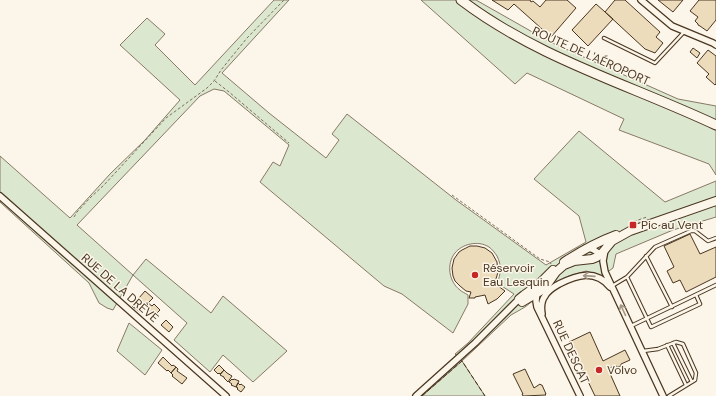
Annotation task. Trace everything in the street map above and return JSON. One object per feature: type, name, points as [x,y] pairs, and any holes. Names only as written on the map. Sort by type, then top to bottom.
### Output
[{"type":"main road","name":"ROUTE DE L'AÉROPORT","points":[[461,0],[489,20],[554,55],[716,125]]},
{"type":"street","points":[[642,0],[672,26],[713,42],[716,45]]},
{"type":"street","name":"RUE DE LA DRÈVE","points":[[0,196],[226,396]]},
{"type":"street","points":[[416,396],[466,352],[555,268],[564,262],[586,248],[611,237],[716,200]]},
{"type":"street","points":[[520,301],[545,288],[556,272],[564,265],[574,261],[603,255],[614,240],[630,231]]},
{"type":"street","points":[[586,248],[603,255]]},
{"type":"street","points":[[603,255],[605,272],[663,396]]},
{"type":"street","name":"RUE DESCAT","points":[[542,317],[541,306],[545,295],[554,287],[574,277],[584,275],[598,277],[605,282],[615,294]]},
{"type":"street","points":[[536,294],[541,282]]},
{"type":"street","name":"RUE DESCAT","points":[[536,294],[537,305],[542,317],[580,396]]},
{"type":"lane","points":[[604,38],[655,63],[684,31]]},
{"type":"lane","points":[[611,286],[627,277],[655,247],[691,231],[695,231],[708,241],[716,238]]},
{"type":"lane","points":[[646,256],[672,306]]},
{"type":"lane","points":[[627,277],[650,327],[700,304],[696,295]]},
{"type":"lane","points":[[630,326],[716,285]]},
{"type":"lane","points":[[642,351],[658,349],[676,342],[683,344],[696,373],[695,380],[669,396]]},
{"type":"lane","points":[[673,343],[692,382]]},
{"type":"lane","points":[[667,346],[686,385]]},
{"type":"path","points":[[74,217],[90,198],[166,118],[214,81],[247,38],[284,0]]},
{"type":"path","points":[[214,81],[289,143]]},
{"type":"path","points":[[452,195],[540,259],[550,262],[555,268]]},
{"type":"green space","points":[[274,0],[289,0],[222,73],[269,113],[326,158],[339,140],[332,134],[347,114],[456,200],[546,265],[586,242],[579,216],[534,179],[579,131],[665,202],[716,181],[716,217],[673,230],[616,254],[613,268],[602,276],[586,271],[569,276],[553,285],[525,307],[511,315],[462,361],[455,354],[468,343],[514,294],[497,283],[500,273],[499,260],[492,250],[485,245],[475,243],[462,247],[452,257],[450,262],[451,278],[456,287],[468,295],[468,304],[453,333],[402,294],[384,286],[260,182],[273,162],[280,166],[289,145],[224,91],[214,89],[200,96],[77,225],[133,275],[113,310],[99,303],[89,283],[0,202],[0,156],[70,218],[110,174],[145,140],[180,100],[120,45],[147,18],[165,34],[155,45],[195,85]]},
{"type":"green space","points":[[421,0],[476,0],[550,42],[678,99],[716,106],[716,175],[709,164],[619,130],[624,119],[527,73],[515,84]]},
{"type":"green space","points":[[146,259],[211,313],[223,296],[287,351],[253,382],[223,355],[210,372],[174,340],[187,323],[133,275]]},
{"type":"green space","points":[[129,323],[162,350],[145,375],[117,351]]},
{"type":"green space","points":[[462,361],[485,396],[422,396]]},
{"type":"building","points":[[492,0],[530,0],[540,7],[546,0],[567,0],[576,8],[551,37],[514,4],[508,10]]},
{"type":"building","points":[[615,0],[625,0],[660,32],[656,37],[663,43],[655,53],[645,49],[605,12]]},
{"type":"building","points":[[658,0],[683,0],[673,12]]},
{"type":"building","points":[[699,0],[716,0],[716,20],[707,31],[698,25],[695,21],[698,17],[690,11]]},
{"type":"building","points":[[596,4],[613,19],[588,46],[572,30]]},
{"type":"building","points":[[693,48],[700,53],[697,58],[690,52]]},
{"type":"building","points":[[708,50],[716,56],[715,85],[706,77],[709,74],[697,63]]},
{"type":"building","points":[[690,234],[700,254],[716,247],[716,277],[686,292],[680,280],[673,283],[667,271],[674,267],[664,246]]},
{"type":"building","name":"Réservoir Eau Lesquin","points":[[470,246],[485,248],[492,253],[497,262],[498,272],[494,283],[505,291],[497,299],[488,304],[485,295],[469,298],[471,292],[466,291],[460,286],[455,281],[453,276],[452,268],[454,259],[459,252]]},
{"type":"building","points":[[145,291],[153,298],[148,303],[152,306],[154,304],[160,310],[154,316],[148,311],[150,308],[147,305],[140,312],[132,306]]},
{"type":"building","points":[[166,320],[173,327],[169,332],[161,325]]},
{"type":"building","points":[[590,332],[603,361],[625,350],[630,360],[621,364],[621,366],[608,369],[620,396],[595,396],[569,342]]},
{"type":"building","points":[[163,357],[172,366],[173,365],[176,367],[171,373],[158,363]]},
{"type":"building","points":[[219,365],[224,370],[218,374],[214,370]]},
{"type":"building","points":[[176,367],[178,369],[177,371],[187,378],[182,384],[172,376],[173,375],[171,373]]},
{"type":"building","points":[[525,369],[534,388],[540,384],[542,385],[546,395],[523,396],[513,374]]},
{"type":"building","points":[[224,370],[232,376],[228,382],[220,375]]},
{"type":"building","points":[[232,379],[239,381],[236,387],[231,385],[232,384],[229,382]]},
{"type":"building","points":[[238,383],[245,387],[241,392],[236,387]]},
{"type":"fence","points":[[422,396],[462,361],[485,396]]},
{"type":"place","name":"Pic au Vent","points":[[633,225]]},
{"type":"place","name":"Réservoir Eau Lesquin","points":[[475,275]]},
{"type":"place","name":"Volvo","points":[[599,370]]}]
